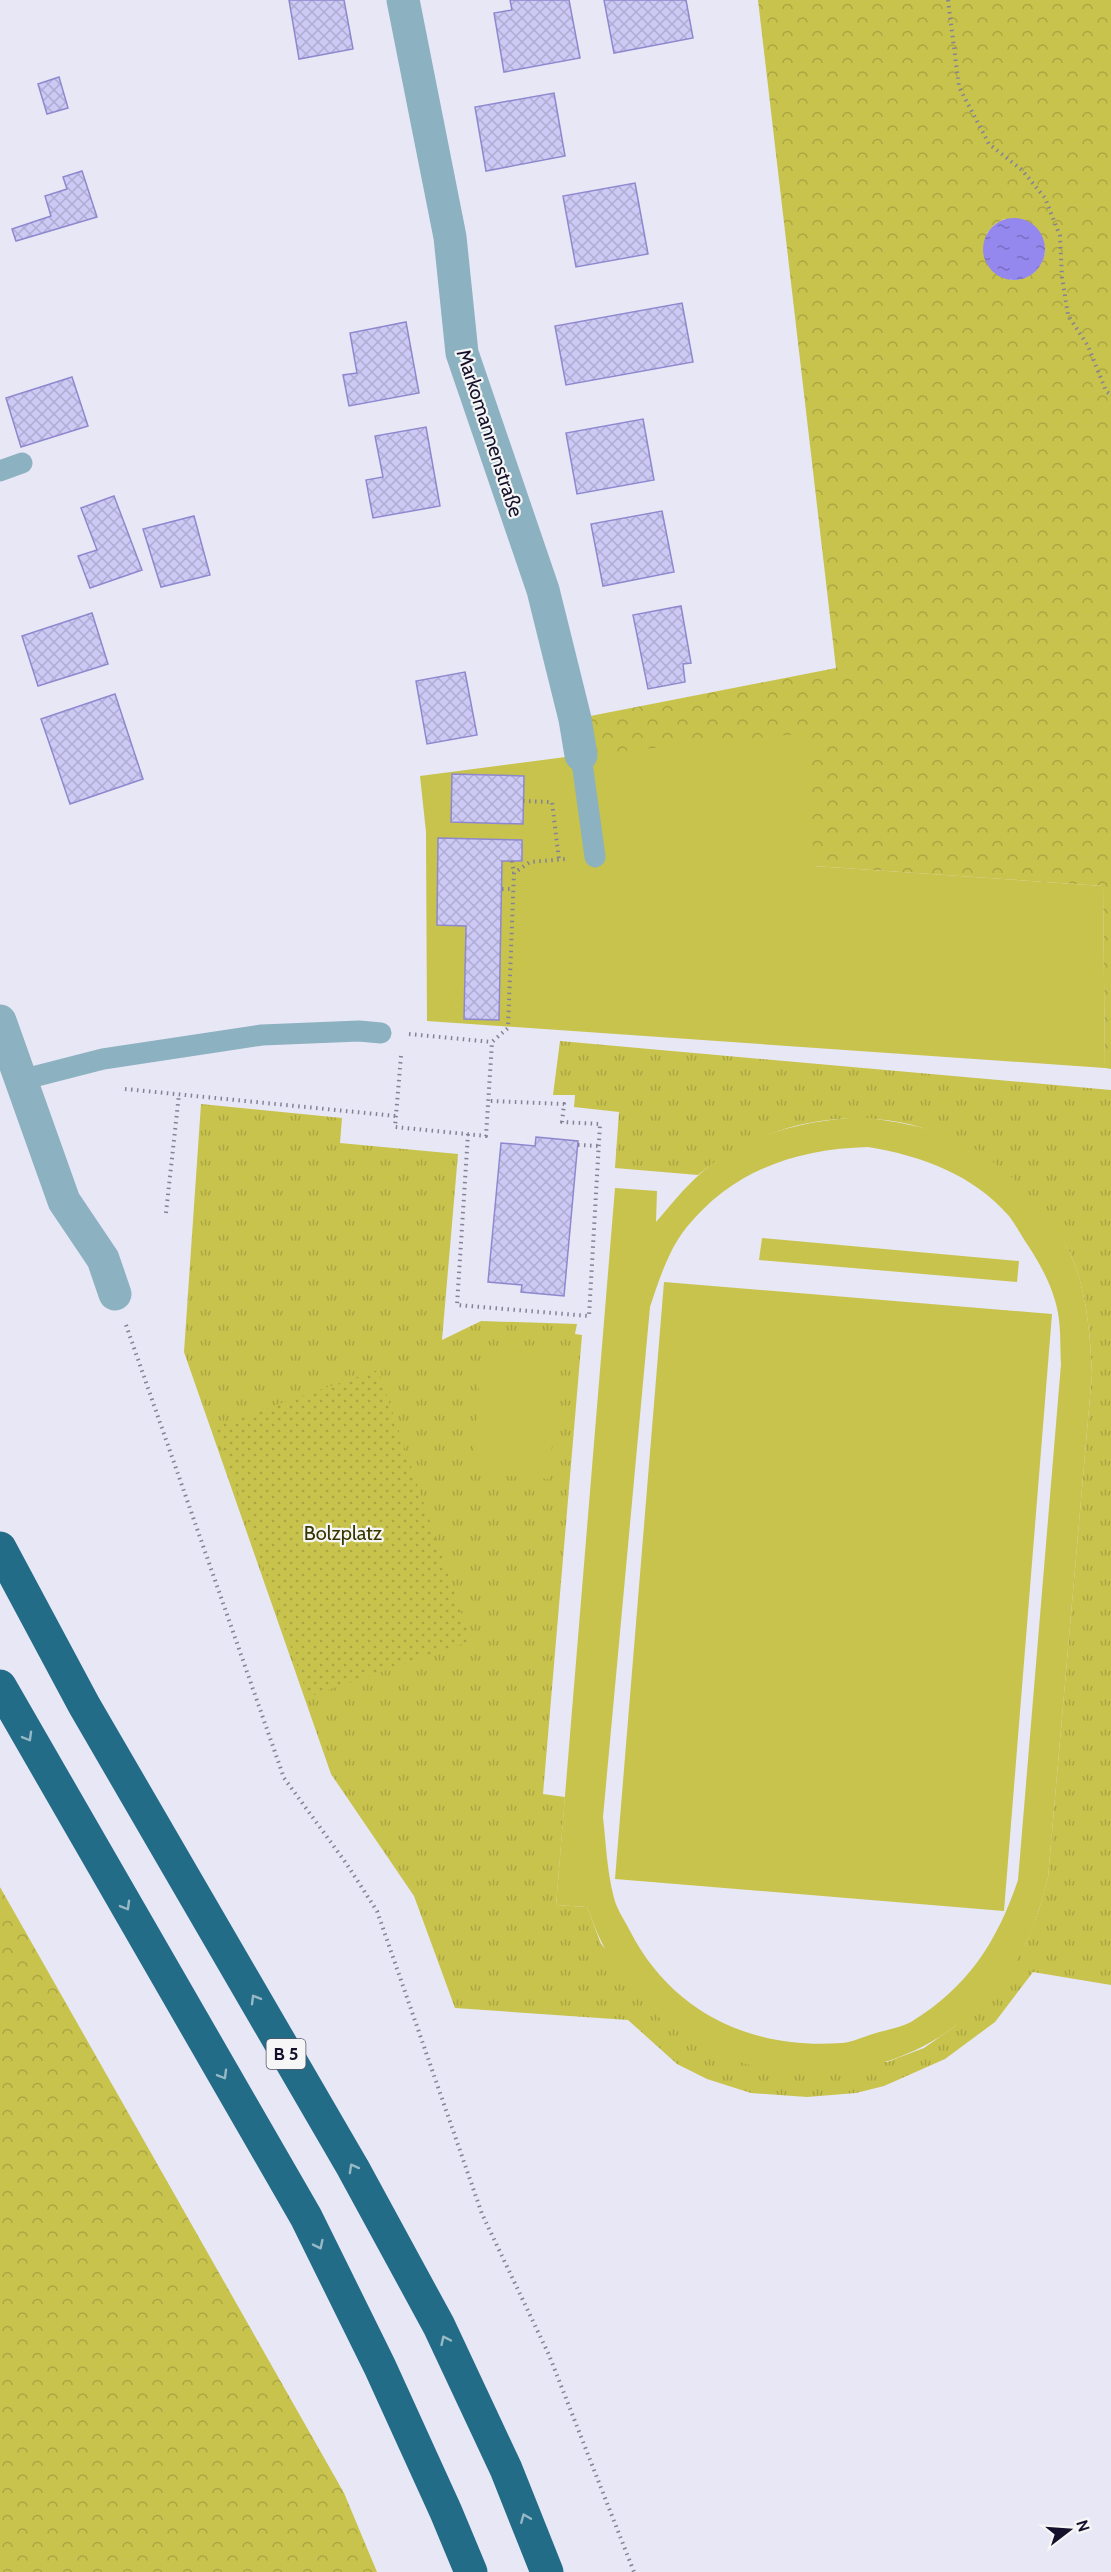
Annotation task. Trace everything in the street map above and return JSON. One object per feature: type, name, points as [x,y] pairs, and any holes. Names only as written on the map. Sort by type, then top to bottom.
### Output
[{"type":"highway","name":"B 5","points":[[0,1548],[84,1705],[353,2168],[439,2326],[506,2469],[547,2572]]},
{"type":"highway","points":[[0,1686],[306,2217],[380,2367],[471,2572]]},
{"type":"street","name":"Markomannenstraße","points":[[403,0],[450,237],[462,353],[543,590],[575,718],[580,755]]},
{"type":"street","points":[[0,1021],[64,1201],[103,1259],[115,1294]]},
{"type":"lane","points":[[0,471],[22,463]]},
{"type":"lane","points":[[580,755],[595,857]]},
{"type":"lane","points":[[21,1080],[103,1059],[262,1035],[359,1031],[381,1033]]},
{"type":"path","points":[[948,0],[959,87],[989,144],[1022,170],[1045,198],[1060,236],[1062,277],[1068,315],[1088,346],[1106,391],[1111,395]]},
{"type":"path","points":[[523,801],[552,802],[559,860]]},
{"type":"path","points":[[514,873],[530,862],[595,857]]},
{"type":"path","points":[[403,1034],[492,1042],[508,1028],[514,888],[513,861]]},
{"type":"path","points":[[502,889],[514,888]]},
{"type":"path","points":[[402,1045],[395,1127],[486,1136],[492,1042]]},
{"type":"path","points":[[103,1059],[117,1088],[396,1116]]},
{"type":"path","points":[[166,1213],[179,1094]]},
{"type":"path","points":[[468,1134],[457,1305],[589,1316],[600,1125],[562,1122],[564,1104],[490,1101]]},
{"type":"path","points":[[578,1145],[599,1146]]},
{"type":"path","points":[[115,1294],[284,1778],[346,1863],[377,1911],[482,2214],[549,2355],[634,2572]]},
{"type":"green space","points":[[758,0],[1111,0],[1111,1069],[1105,1068],[1103,886],[814,866],[581,755],[575,719],[836,668]],"holes":[[[1004,219],[1045,252],[1041,264],[1033,273],[1017,280],[1010,280],[987,233]]]},
{"type":"green space","points":[[808,733],[814,866],[1103,886],[1105,1068],[427,1021],[426,832],[420,776],[581,755]]},
{"type":"green space","points":[[560,1041],[1111,1090],[1111,1985],[1033,1972],[995,2022],[945,2059],[884,2086],[856,2093],[807,2097],[751,2093],[707,2079],[677,2064],[628,2020],[455,2008],[414,1896],[331,1774],[184,1352],[201,1104],[342,1118],[340,1143],[458,1154],[442,1340],[481,1321],[577,1324],[575,1334],[582,1335],[543,1794],[565,1797],[556,1905],[587,1907],[601,1944],[676,2030],[887,2062],[924,2048],[954,2027],[980,2004],[1005,1975],[1026,1943],[1048,1878],[1092,1374],[1089,1328],[1076,1267],[1059,1234],[1036,1204],[1001,1169],[962,1144],[919,1127],[874,1119],[828,1120],[782,1130],[739,1148],[698,1175],[615,1168],[619,1112],[574,1107],[575,1095],[553,1095]]},
{"type":"green space","points":[[862,1117],[876,1119],[918,1127],[960,1140],[1001,1168],[1028,1193],[1062,1237],[1076,1267],[1087,1312],[1092,1374],[1048,1878],[1030,1935],[993,1991],[952,2029],[904,2055],[853,2070],[799,2073],[746,2064],[695,2042],[648,2007],[628,1985],[598,1935],[587,1907],[556,1905],[615,1188],[657,1191],[656,1222],[700,1174],[736,1148],[797,1126]],"holes":[[[868,1147],[945,1169],[995,1201],[1012,1220],[1038,1263],[1050,1287],[1058,1313],[1061,1364],[1018,1880],[990,1943],[978,1961],[949,1994],[907,2024],[842,2043],[809,2044],[777,2040],[746,2032],[718,2020],[692,2004],[668,1984],[647,1960],[615,1902],[608,1868],[603,1817],[650,1307],[665,1266],[686,1228],[704,1208],[745,1177],[768,1166],[816,1152]]]},
{"type":"green space","points":[[762,1238],[1019,1261],[1017,1282],[759,1260]]},
{"type":"green space","points":[[664,1282],[1052,1314],[1004,1911],[615,1879]]},
{"type":"green space","points":[[482,1348],[560,1354],[549,1479],[472,1473]]},
{"type":"green space","name":"Bolzplatz","points":[[378,1370],[471,1641],[308,1697],[215,1426]]},
{"type":"green space","points":[[0,1887],[344,2493],[377,2572],[0,2572]]},
{"type":"water","points":[[1014,218],[1026,220],[1036,227],[1043,237],[1045,249],[1043,261],[1036,271],[1026,278],[1014,280],[1002,278],[992,271],[985,261],[983,249],[985,237],[992,227],[1002,220]]},
{"type":"building","points":[[289,0],[344,0],[353,49],[299,59]]},
{"type":"building","points":[[510,0],[569,0],[580,58],[504,72],[494,13],[512,10]]},
{"type":"building","points":[[604,0],[686,0],[693,38],[614,53]]},
{"type":"building","points":[[59,77],[68,108],[47,114],[38,84]]},
{"type":"building","points":[[554,93],[565,156],[486,171],[475,107]]},
{"type":"building","points":[[82,171],[97,217],[16,241],[12,229],[51,216],[45,196],[67,189],[63,177]]},
{"type":"building","points":[[635,183],[648,254],[576,267],[563,196]]},
{"type":"building","points":[[682,303],[693,362],[566,385],[555,326]]},
{"type":"building","points":[[406,322],[419,393],[349,406],[343,375],[357,373],[350,333]]},
{"type":"building","points":[[72,377],[88,426],[21,447],[6,398]]},
{"type":"building","points":[[643,419],[654,480],[577,494],[566,433]]},
{"type":"building","points":[[426,427],[440,506],[373,518],[366,480],[383,477],[375,436]]},
{"type":"building","points":[[114,496],[142,570],[90,588],[78,556],[97,550],[81,508]]},
{"type":"building","points":[[662,511],[674,572],[603,586],[591,524]]},
{"type":"building","points":[[194,516],[210,575],[161,587],[143,529]]},
{"type":"building","points":[[681,606],[691,663],[683,664],[685,682],[648,689],[633,615]]},
{"type":"building","points":[[92,613],[108,664],[38,686],[22,636]]},
{"type":"building","points":[[465,672],[477,735],[427,744],[416,681]]},
{"type":"building","points":[[115,694],[143,779],[70,804],[41,719]]},
{"type":"building","points":[[452,774],[524,776],[523,824],[451,822]]},
{"type":"building","points":[[438,838],[522,840],[522,861],[502,861],[499,1020],[464,1019],[466,926],[437,925]]},
{"type":"building","points":[[536,1137],[578,1141],[564,1296],[521,1292],[522,1285],[488,1282],[501,1143],[535,1146]]}]
